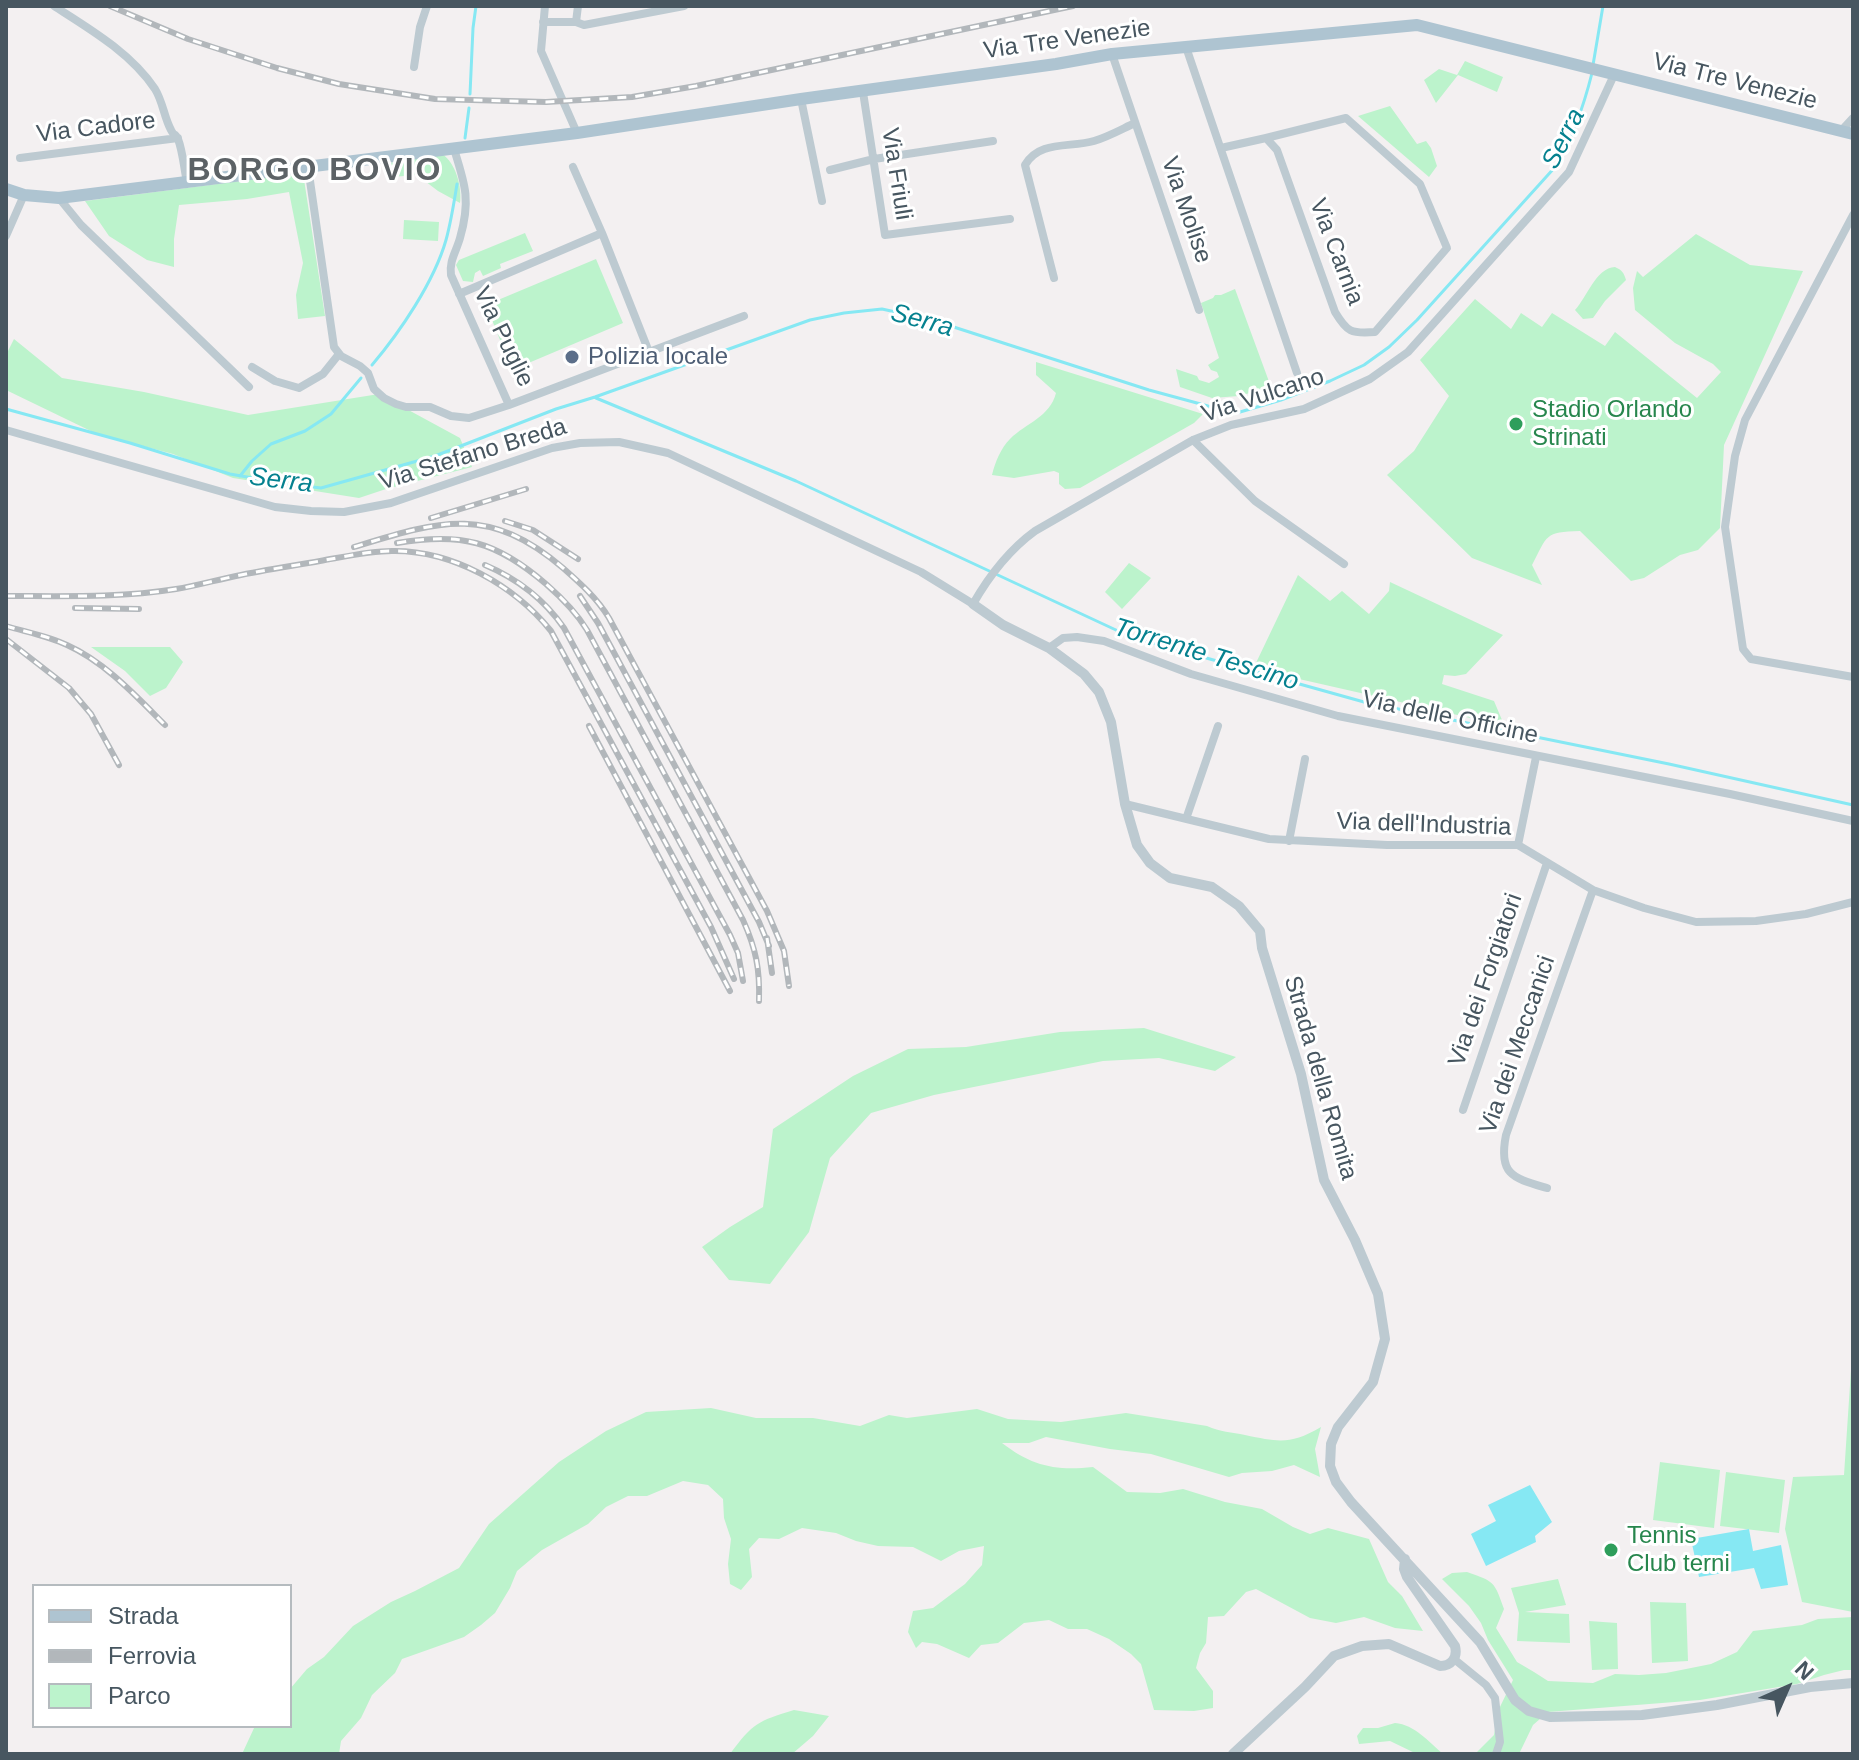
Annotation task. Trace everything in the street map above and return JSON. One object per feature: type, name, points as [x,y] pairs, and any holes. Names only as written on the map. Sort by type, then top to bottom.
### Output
[{"type":"main road","name":"Via Tre Venezie","points":[[6,189],[24,195],[59,198],[577,133],[1112,54],[1417,25],[1847,133]]},
{"type":"street","name":"Via Cadore","points":[[54,6],[98,35],[143,73],[156,91],[171,130],[178,138],[187,182]]},
{"type":"street","points":[[414,67],[420,27],[427,6]]},
{"type":"street","points":[[545,6],[541,51],[577,133]]},
{"type":"street","points":[[576,22],[578,6]]},
{"type":"street","points":[[543,22],[576,22],[584,25],[684,6]]},
{"type":"street","points":[[1186,47],[1297,373]]},
{"type":"street","name":"Via Molise","points":[[1112,54],[1199,310]]},
{"type":"street","name":"Via Vulcano","points":[[973,604],[999,566],[1035,531],[1193,440],[1231,425],[1304,409],[1370,379],[1408,352],[1569,172],[1608,74]]},
{"type":"street","name":"Via Friuli","points":[[863,92],[885,235],[1010,219]]},
{"type":"street","points":[[801,99],[822,201]]},
{"type":"street","name":"Via Carnia","points":[[1221,148],[1346,118],[1420,184],[1447,248],[1375,332],[1359,334],[1345,329],[1335,312],[1277,150],[1266,138]]},
{"type":"street","points":[[1847,133],[1853,118]]},
{"type":"street","points":[[1054,278],[1025,165],[1030,155],[1043,148],[1093,141],[1135,123]]},
{"type":"street","name":"Via Cadore","points":[[20,158],[178,138]]},
{"type":"street","points":[[830,170],[874,159],[993,141]]},
{"type":"street","name":"Via Puglie","points":[[454,149],[466,189],[466,205],[460,239],[449,266],[509,405],[744,316]]},
{"type":"street","points":[[308,167],[334,347],[339,354],[368,373],[374,389],[384,398],[406,407],[430,407],[451,416],[469,418],[509,405]]},
{"type":"street","points":[[573,167],[649,352]]},
{"type":"street","points":[[7,234],[24,195]]},
{"type":"street","points":[[59,198],[81,225],[249,387]]},
{"type":"street","points":[[1853,215],[1745,420],[1735,456],[1725,527],[1743,649],[1751,659],[1853,677]]},
{"type":"street","points":[[459,294],[602,233]]},
{"type":"street","points":[[252,367],[275,381],[299,388],[323,374],[339,354]]},
{"type":"street","name":"Via Stefano Breda","points":[[6,430],[275,507],[344,512],[391,503],[552,448],[580,443],[619,442],[668,453],[921,572],[973,604]]},
{"type":"street","points":[[1193,440],[1255,501],[1344,564]]},
{"type":"street","name":"Strada della Romita","points":[[973,604],[1003,625],[1049,648],[1084,674],[1099,692],[1111,722],[1125,804],[1137,845],[1150,863],[1170,878],[1212,887],[1239,906],[1260,931],[1262,948],[1301,1074],[1324,1180],[1378,1294],[1385,1339],[1373,1382],[1338,1427],[1331,1444],[1330,1466],[1336,1482],[1351,1502],[1480,1642],[1515,1700],[1529,1711],[1550,1717],[1642,1715],[1717,1705],[1810,1687],[1852,1685]]},
{"type":"street","name":"Via delle Officine","points":[[1049,648],[1063,638],[1104,641],[1191,674],[1338,716],[1853,821]]},
{"type":"street","points":[[1186,819],[1218,726]]},
{"type":"street","points":[[1518,845],[1536,757]]},
{"type":"street","points":[[1289,841],[1305,759]]},
{"type":"street","name":"Via dell'Industria","points":[[1125,804],[1269,839],[1387,845],[1518,845],[1593,890],[1696,922],[1756,921],[1853,902]]},
{"type":"street","name":"Via dei Forgiatori","points":[[1463,1110],[1547,863]]},
{"type":"street","name":"Via dei Meccanici","points":[[1547,1188],[1511,1176],[1504,1163],[1503,1149],[1593,890]]},
{"type":"street","points":[[1233,1754],[1334,1656],[1362,1646],[1389,1644],[1440,1666],[1448,1665],[1454,1659],[1455,1646],[1407,1577],[1405,1559]]},
{"type":"street","points":[[1454,1659],[1486,1685],[1495,1698],[1500,1742],[1496,1754]]},
{"type":"green space","points":[[1465,61],[1503,77],[1497,92],[1458,75],[1436,103],[1424,80],[1439,69],[1457,75]]},
{"type":"green space","points":[[1390,106],[1417,144],[1426,141],[1431,148],[1437,166],[1429,177],[1358,116]]},
{"type":"green space","points":[[442,154],[457,176],[460,203],[417,175],[391,177],[390,163]]},
{"type":"green space","points":[[303,173],[325,316],[298,319],[296,295],[303,263],[289,192],[179,205],[174,267],[147,260],[109,236],[85,201]]},
{"type":"green space","points":[[404,220],[439,222],[438,241],[403,239]]},
{"type":"green space","points":[[525,233],[533,251],[500,264],[501,268],[483,276],[480,270],[475,273],[473,282],[463,281],[456,265],[459,260]]},
{"type":"green space","points":[[1696,234],[1750,265],[1803,271],[1724,445],[1720,528],[1698,550],[1680,555],[1644,578],[1631,581],[1580,531],[1553,534],[1545,541],[1532,565],[1542,585],[1472,558],[1387,475],[1414,451],[1449,396],[1420,360],[1475,299],[1511,329],[1521,313],[1542,327],[1552,313],[1605,346],[1615,332],[1697,398],[1721,372],[1713,364],[1675,343],[1635,310],[1633,288],[1637,271],[1643,277]]},
{"type":"green space","points":[[596,259],[623,323],[512,370],[486,305]]},
{"type":"green space","points":[[1615,267],[1626,280],[1593,318],[1583,319],[1575,310],[1602,272]]},
{"type":"green space","points":[[1235,289],[1271,387],[1239,396],[1212,398],[1180,387],[1176,369],[1209,383],[1219,377],[1208,365],[1219,358],[1201,303]]},
{"type":"green space","points":[[14,339],[62,378],[248,415],[379,394],[460,438],[472,467],[359,498],[233,478],[173,454],[97,434],[6,390],[6,355]]},
{"type":"green space","points":[[1036,362],[1203,414],[1194,423],[1080,488],[1065,489],[1059,484],[1059,473],[1054,471],[1014,478],[992,475],[1007,443],[1043,414],[1053,401],[1056,393],[1036,375]]},
{"type":"green space","points":[[1129,563],[1151,578],[1122,609],[1105,592]]},
{"type":"green space","points":[[1298,575],[1330,601],[1342,591],[1369,614],[1389,591],[1390,582],[1503,635],[1466,674],[1444,675],[1442,684],[1494,701],[1502,720],[1497,724],[1299,679],[1255,665]]},
{"type":"green space","points":[[91,647],[170,647],[183,662],[166,688],[150,696],[125,671]]},
{"type":"green space","points":[[1144,1028],[1236,1057],[1215,1071],[1159,1058],[1103,1061],[934,1095],[871,1113],[830,1158],[809,1232],[770,1284],[729,1280],[702,1247],[763,1207],[773,1129],[853,1076],[908,1049],[966,1047],[1060,1032]]},
{"type":"green space","points":[[1851,1370],[1853,1612],[1802,1602],[1785,1529],[1793,1477],[1844,1475]]},
{"type":"green space","points":[[711,1408],[756,1418],[813,1418],[860,1426],[889,1415],[907,1418],[977,1409],[1008,1419],[1061,1422],[1126,1413],[1276,1440],[1301,1437],[1321,1427],[1315,1449],[1320,1477],[1294,1465],[1229,1477],[1151,1454],[1046,1437],[1029,1443],[1002,1443],[1044,1465],[1093,1467],[1127,1492],[1160,1493],[1183,1489],[1262,1509],[1310,1534],[1328,1528],[1369,1539],[1388,1582],[1402,1596],[1423,1631],[1395,1628],[1364,1617],[1336,1623],[1310,1618],[1256,1589],[1246,1592],[1224,1616],[1208,1617],[1206,1643],[1196,1668],[1213,1691],[1213,1708],[1154,1710],[1141,1664],[1109,1639],[1087,1629],[1068,1629],[1049,1620],[1024,1623],[998,1643],[981,1645],[969,1658],[937,1644],[922,1642],[916,1648],[908,1632],[913,1611],[933,1608],[965,1584],[982,1565],[984,1546],[959,1551],[941,1561],[913,1547],[878,1546],[836,1533],[802,1528],[779,1539],[759,1538],[749,1549],[752,1577],[741,1590],[730,1584],[728,1564],[731,1539],[724,1518],[723,1499],[708,1485],[683,1481],[647,1496],[628,1496],[606,1507],[588,1524],[542,1550],[517,1571],[495,1613],[481,1625],[464,1637],[402,1659],[395,1673],[372,1695],[361,1718],[341,1741],[339,1754],[242,1754],[254,1728],[292,1728],[292,1687],[353,1626],[391,1602],[459,1568],[489,1524],[559,1462],[606,1431],[646,1412]]},
{"type":"green space","points":[[1660,1462],[1720,1470],[1714,1528],[1653,1520]]},
{"type":"green space","points":[[1726,1472],[1785,1480],[1779,1533],[1720,1526]]},
{"type":"green space","points":[[1467,1572],[1488,1581],[1495,1588],[1504,1609],[1496,1628],[1517,1662],[1548,1681],[1593,1683],[1615,1674],[1666,1673],[1711,1664],[1737,1652],[1753,1631],[1802,1625],[1818,1619],[1853,1617],[1853,1670],[1797,1684],[1700,1700],[1548,1712],[1533,1725],[1519,1754],[1475,1754],[1494,1735],[1498,1711],[1513,1680],[1481,1623],[1442,1579],[1452,1573]]},
{"type":"green space","points":[[1558,1579],[1566,1605],[1525,1612],[1569,1614],[1570,1643],[1517,1641],[1519,1613],[1511,1588]]},
{"type":"green space","points":[[1650,1602],[1686,1603],[1688,1661],[1652,1663]]},
{"type":"green space","points":[[1589,1621],[1617,1623],[1618,1669],[1592,1670]]},
{"type":"green space","points":[[794,1710],[829,1716],[813,1736],[792,1754],[730,1754],[757,1724]]},
{"type":"green space","points":[[1395,1723],[1415,1730],[1443,1754],[1417,1754],[1390,1741],[1359,1744],[1357,1736],[1363,1728]]},
{"type":"water","points":[[1530,1485],[1552,1522],[1535,1536],[1536,1542],[1486,1566],[1471,1534],[1496,1521],[1488,1505]]},
{"type":"water","points":[[1749,1529],[1753,1551],[1781,1545],[1788,1585],[1761,1589],[1754,1568],[1699,1577],[1691,1539]]},
{"type":"waterway","points":[[470,94],[476,6]]},
{"type":"waterway","name":"Serra","points":[[1593,65],[1603,6]]},
{"type":"waterway","name":"Serra","points":[[6,409],[230,474],[321,488],[435,456],[556,409],[810,320],[882,309],[932,320],[1149,390],[1240,412],[1330,381],[1364,365],[1389,347],[1556,166],[1577,121],[1592,73]]},
{"type":"waterway","points":[[465,138],[469,108]]},
{"type":"waterway","points":[[372,365],[405,322],[441,256],[457,184]]},
{"type":"waterway","points":[[240,476],[271,444],[305,431],[331,414],[361,378]]},
{"type":"waterway","name":"Torrente Tescino","points":[[596,398],[796,481],[1131,637],[1364,702],[1853,805]]},
{"type":"railway","points":[[110,6],[188,39],[339,84],[435,99],[546,102],[632,97],[696,86],[1073,6]]},
{"type":"railway","points":[[431,518],[526,489]]},
{"type":"railway","points":[[505,521],[533,530],[578,559]]},
{"type":"railway","points":[[354,547],[438,525],[486,526],[511,534],[536,548],[588,591],[609,618],[767,911],[784,951],[789,986]]},
{"type":"railway","points":[[397,543],[459,540],[494,549],[528,569],[578,617],[743,920],[756,959],[759,1001]]},
{"type":"railway","points":[[6,596],[155,592],[383,551],[415,552],[480,573],[519,599],[551,631],[711,927],[734,979]]},
{"type":"railway","points":[[485,565],[529,591],[564,628],[730,935],[738,953],[743,981]]},
{"type":"railway","points":[[580,596],[598,623],[769,946]]},
{"type":"railway","points":[[75,608],[139,609]]},
{"type":"railway","points":[[6,626],[52,639],[81,652],[119,680],[165,725]]},
{"type":"railway","points":[[6,639],[69,688],[91,714],[119,765]]},
{"type":"railway","points":[[589,726],[730,991]]},
{"type":"railway","points":[[767,938],[772,973]]},
{"type":"place","name":"Polizia locale","points":[[572,357]]},
{"type":"place","name":"Stadio Orlando Strinati","points":[[1516,424]]},
{"type":"place","name":"Tennis Club terni","points":[[1611,1550]]},
{"type":"district","name":"BORGO BOVIO","points":[[315,171]]}]
